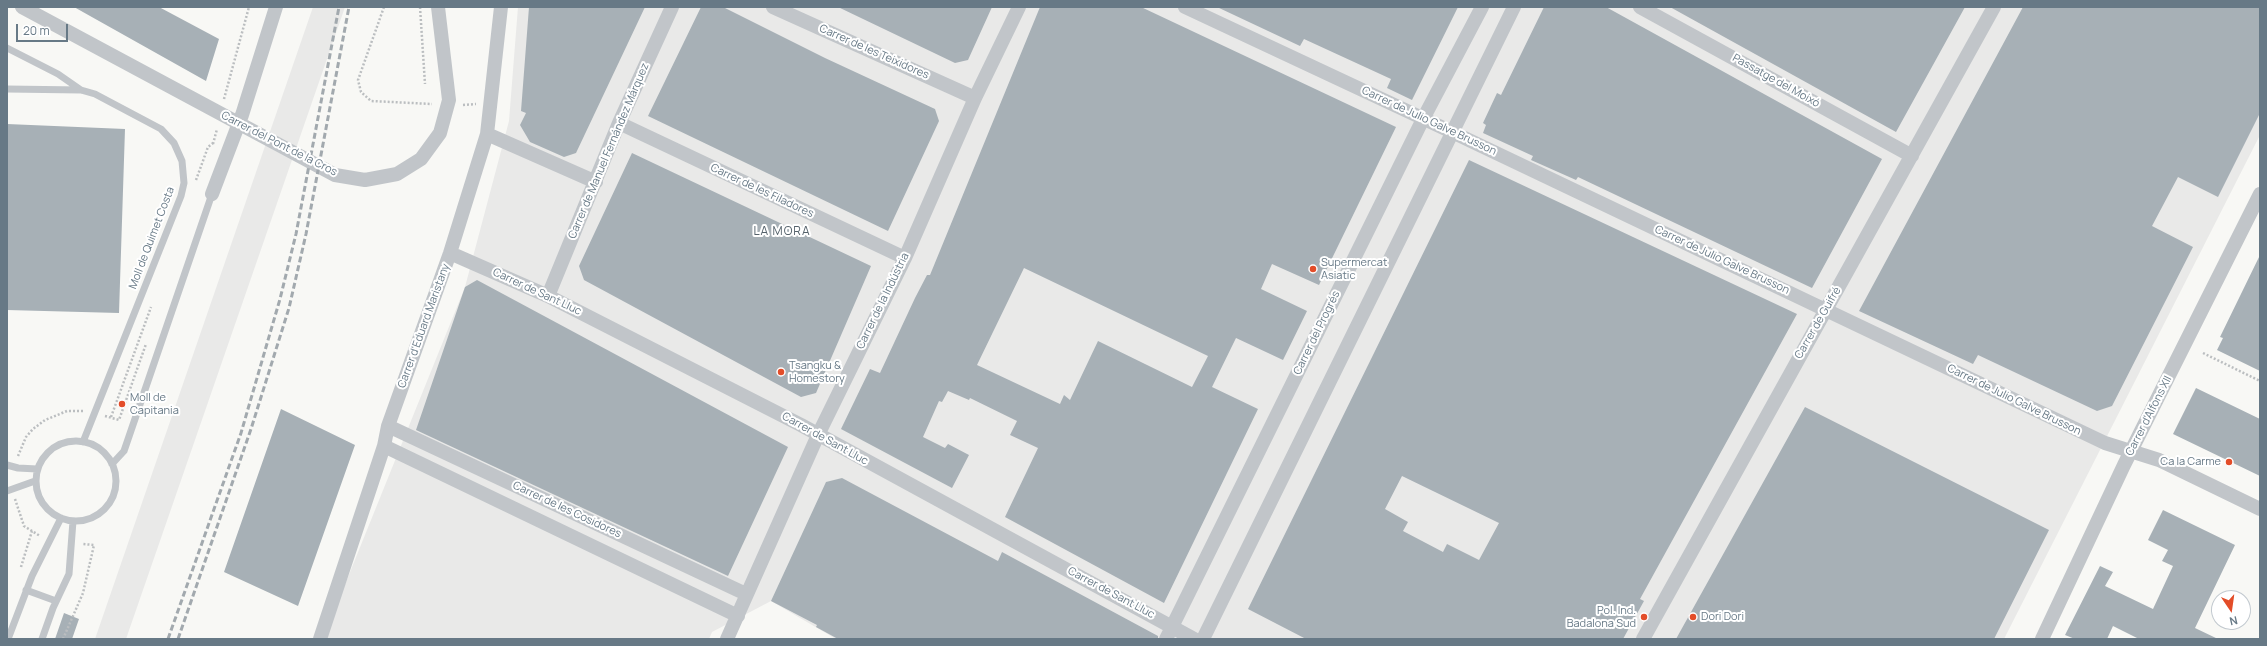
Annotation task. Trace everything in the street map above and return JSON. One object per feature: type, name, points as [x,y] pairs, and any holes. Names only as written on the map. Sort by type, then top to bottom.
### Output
[{"type":"street","name":"Carrer del Pont de la Cros","points":[[22,7],[335,175],[365,180],[397,174],[421,159],[440,133],[449,100],[438,7]]},
{"type":"street","points":[[212,194],[242,115],[276,7]]},
{"type":"street","name":"Carrer d'Eduard Maristany","points":[[320,639],[384,446],[388,426],[450,252],[487,134],[501,7]]},
{"type":"street","name":"Carrer de Manuel Fernández Márquez","points":[[548,296],[619,123],[672,7]]},
{"type":"street","name":"Carrer de les Teixidores","points":[[773,7],[976,98]]},
{"type":"street","name":"Carrer de la Indústria","points":[[727,639],[818,435],[905,258],[976,98],[1019,7]]},
{"type":"street","name":"Carrer de Julio Galve Brusson","points":[[1185,7],[1452,132],[2105,443],[2158,460],[2260,509]]},
{"type":"street","name":"Carrer del Progrés","points":[[1170,633],[1422,119],[1482,7]]},
{"type":"street","points":[[1203,639],[1514,7]]},
{"type":"street","name":"Passatge del Moixó","points":[[1640,7],[1912,156]]},
{"type":"street","name":"Carrer de Guifré","points":[[1643,639],[1994,7]]},
{"type":"street","name":"Carrer de les Filadores","points":[[619,123],[905,258]]},
{"type":"street","points":[[487,134],[596,182]]},
{"type":"street","name":"Carrer d'Alfons XII","points":[[2042,639],[2124,464],[2132,451],[2260,194]]},
{"type":"street","name":"Carrer de Sant Lluc","points":[[450,252],[548,296],[818,435],[1170,633],[1194,639]]},
{"type":"street","name":"Carrer de les Cosidores","points":[[388,426],[746,594]]},
{"type":"street","name":"Carrer de les Cosidores","points":[[384,446],[738,616]]},
{"type":"lane","points":[[7,48],[58,74],[81,90]]},
{"type":"lane","name":"Moll de Quimet Costa","points":[[7,89],[81,90],[95,94],[162,129],[179,152],[184,172],[181,196],[83,442]]},
{"type":"lane","points":[[112,464],[124,451],[212,194]]},
{"type":"lane","points":[[83,442],[101,450],[112,464],[116,484],[109,504],[93,518],[73,521],[61,518],[47,510],[39,497],[36,481],[38,469],[48,453],[64,443],[83,442]]},
{"type":"lane","points":[[7,465],[18,468],[38,469]]},
{"type":"lane","points":[[7,491],[36,481]]},
{"type":"lane","points":[[8,639],[26,590],[61,518]]},
{"type":"lane","points":[[42,639],[56,601],[69,574],[73,521]]},
{"type":"lane","points":[[26,590],[56,601]]},
{"type":"path","points":[[222,107],[250,7]]},
{"type":"path","points":[[384,7],[358,80],[361,92],[371,101],[438,104]]},
{"type":"path","points":[[420,7],[425,84]]},
{"type":"path","points":[[460,106],[491,103]]},
{"type":"path","points":[[209,157],[219,121]]},
{"type":"path","points":[[203,158],[208,147],[213,143]]},
{"type":"path","points":[[104,415],[119,420],[148,339]]},
{"type":"path","points":[[2204,353],[2260,381]]},
{"type":"path","points":[[63,639],[83,593],[94,545],[71,543]]},
{"type":"shaded area","points":[[313,7],[345,7],[126,639],[95,639]]},
{"type":"shaded area","points":[[518,7],[2260,7],[2260,135],[2004,639],[836,639],[771,601],[712,632],[709,639],[323,639],[465,287],[509,121]]},
{"type":"building","points":[[74,7],[159,7],[219,39],[206,81]]},
{"type":"building","points":[[529,7],[645,7],[576,153],[564,157],[530,142],[520,125],[526,113],[521,111]]},
{"type":"building","points":[[701,7],[723,7],[825,58],[935,109],[939,121],[888,231],[648,116]]},
{"type":"building","points":[[838,7],[992,7],[968,60],[955,63]]},
{"type":"building","points":[[1040,7],[1141,7],[1396,127],[1319,285],[1272,264],[1261,289],[1307,311],[1283,360],[1236,338],[1212,387],[1258,409],[1164,603],[1005,517],[1038,448],[1010,435],[1017,421],[970,398],[969,400],[948,391],[942,402],[939,401],[923,437],[945,448],[948,444],[969,455],[952,488],[841,429],[870,369],[880,373],[915,298],[927,275],[930,275]],"holes":[[[1024,268],[1208,356],[1192,387],[1098,341],[1070,400],[1064,395],[1060,404],[977,365]]]},
{"type":"building","points":[[1217,7],[1458,7],[1412,100],[1387,88],[1391,79],[1304,39],[1300,46]]},
{"type":"building","points":[[1544,7],[1606,7],[1882,159],[1812,288],[1578,177],[1576,180],[1531,160],[1533,156],[1483,133],[1486,125],[1483,123],[1497,93],[1501,95]]},
{"type":"building","points":[[1670,7],[1965,7],[1896,132]]},
{"type":"building","points":[[2023,7],[2260,7],[2260,113],[2218,197],[2178,177],[2152,226],[2193,247],[2112,406],[2097,411],[1978,355],[1973,364],[1859,311]]},
{"type":"building","points":[[7,124],[125,129],[119,313],[7,310]]},
{"type":"building","points":[[632,153],[871,266],[816,393],[801,397],[584,280],[579,266]]},
{"type":"building","points":[[1469,160],[1797,314],[1640,599],[1644,601],[1623,639],[1306,639],[1248,609]],"holes":[[[1402,476],[1499,523],[1479,560],[1447,544],[1443,552],[1403,531],[1408,522],[1385,509]]]},
{"type":"building","points":[[2260,255],[2260,371],[2217,350],[2223,338],[2220,337]]},
{"type":"building","points":[[477,280],[788,447],[728,576],[416,430],[465,287]]},
{"type":"building","points":[[2196,388],[2260,419],[2260,476],[2173,434]]},
{"type":"building","points":[[1805,407],[2049,530],[1994,639],[1676,639]]},
{"type":"building","points":[[281,409],[355,445],[298,606],[224,572]]},
{"type":"building","points":[[842,478],[998,561],[1002,552],[1158,636],[1158,639],[838,639],[816,627],[817,625],[771,601],[826,482]]},
{"type":"building","points":[[2163,510],[2235,545],[2213,590],[2211,590],[2211,595],[2195,628],[2218,639],[2139,639],[2113,626],[2107,639],[2075,639],[2065,635],[2100,566],[2113,572],[2105,586],[2153,609],[2173,566],[2162,561],[2168,550],[2148,540]]},
{"type":"building","points":[[64,613],[79,619],[72,639],[55,639]]},
{"type":"railway","points":[[168,639],[241,433],[280,299],[296,234],[339,7]]},
{"type":"railway","points":[[178,639],[251,429],[289,308],[306,234],[349,7]]},
{"type":"place","name":"Supermercat Asiatic","points":[[1313,269]]},
{"type":"place","name":"Tsangku & Homestory","points":[[781,372]]},
{"type":"place","name":"Moll de Capitania","points":[[122,404]]},
{"type":"place","name":"Ca la Carme","points":[[2229,462]]},
{"type":"place","name":"Pol. Ind. Badalona Sud","points":[[1644,617]]},
{"type":"place","name":"Dori Dori","points":[[1693,617]]},
{"type":"district","name":"LA MORA","points":[[782,232]]}]
